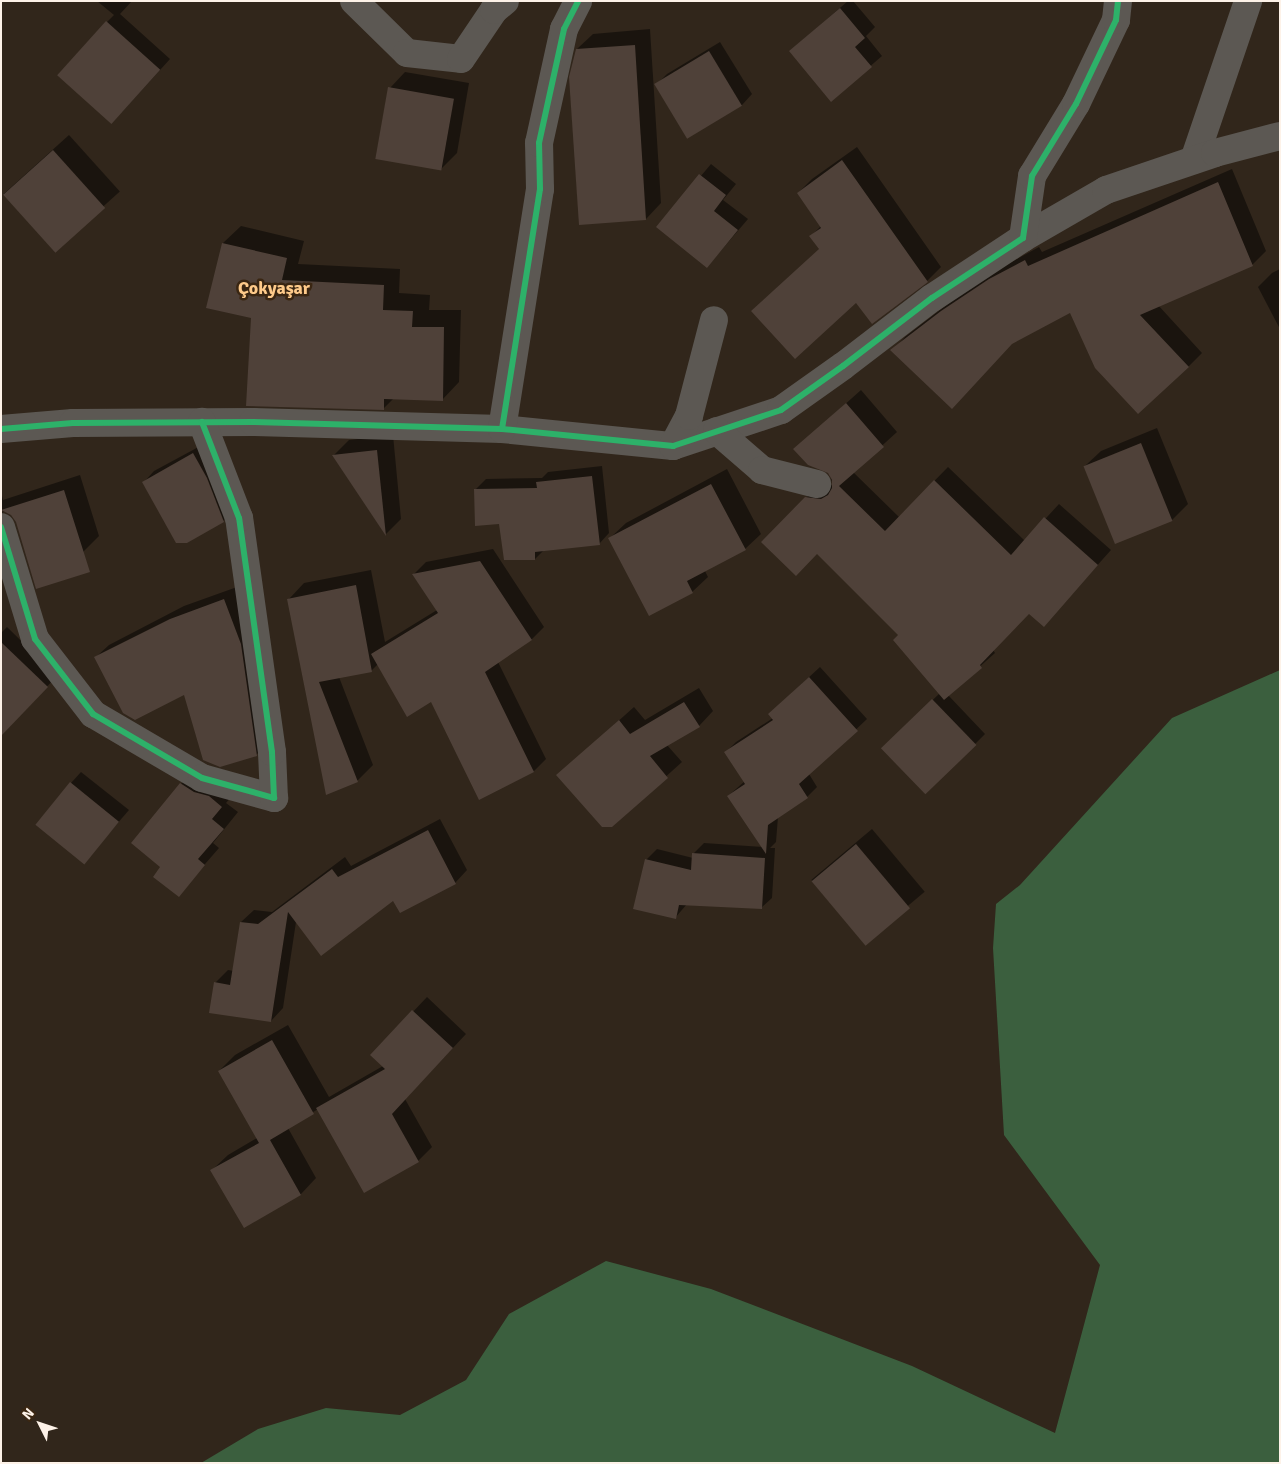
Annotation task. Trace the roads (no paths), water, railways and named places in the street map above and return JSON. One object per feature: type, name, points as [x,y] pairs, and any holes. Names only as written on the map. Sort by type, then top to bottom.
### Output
[{"type":"street","points":[[354,1],[407,53],[461,59],[494,10],[504,1]]},
{"type":"street","points":[[502,429],[540,190],[539,143],[564,29],[578,1]]},
{"type":"street","points":[[1023,238],[1032,176],[1076,104],[1116,20],[1118,1]]},
{"type":"street","points":[[1194,160],[1248,1]]},
{"type":"street","points":[[1,429],[73,423],[202,422],[502,429],[552,436],[673,446],[781,410],[844,366],[932,298],[1023,238],[1106,190],[1194,160],[1280,136]]},
{"type":"street","points":[[673,446],[690,416],[714,320]]},
{"type":"street","points":[[1,527],[35,639],[93,714],[202,778],[274,798],[272,752],[239,518],[202,422]]},
{"type":"street","points":[[717,431],[762,470],[817,484]]},
{"type":"district","name":"Çokyaşar","points":[[274,288]]}]
